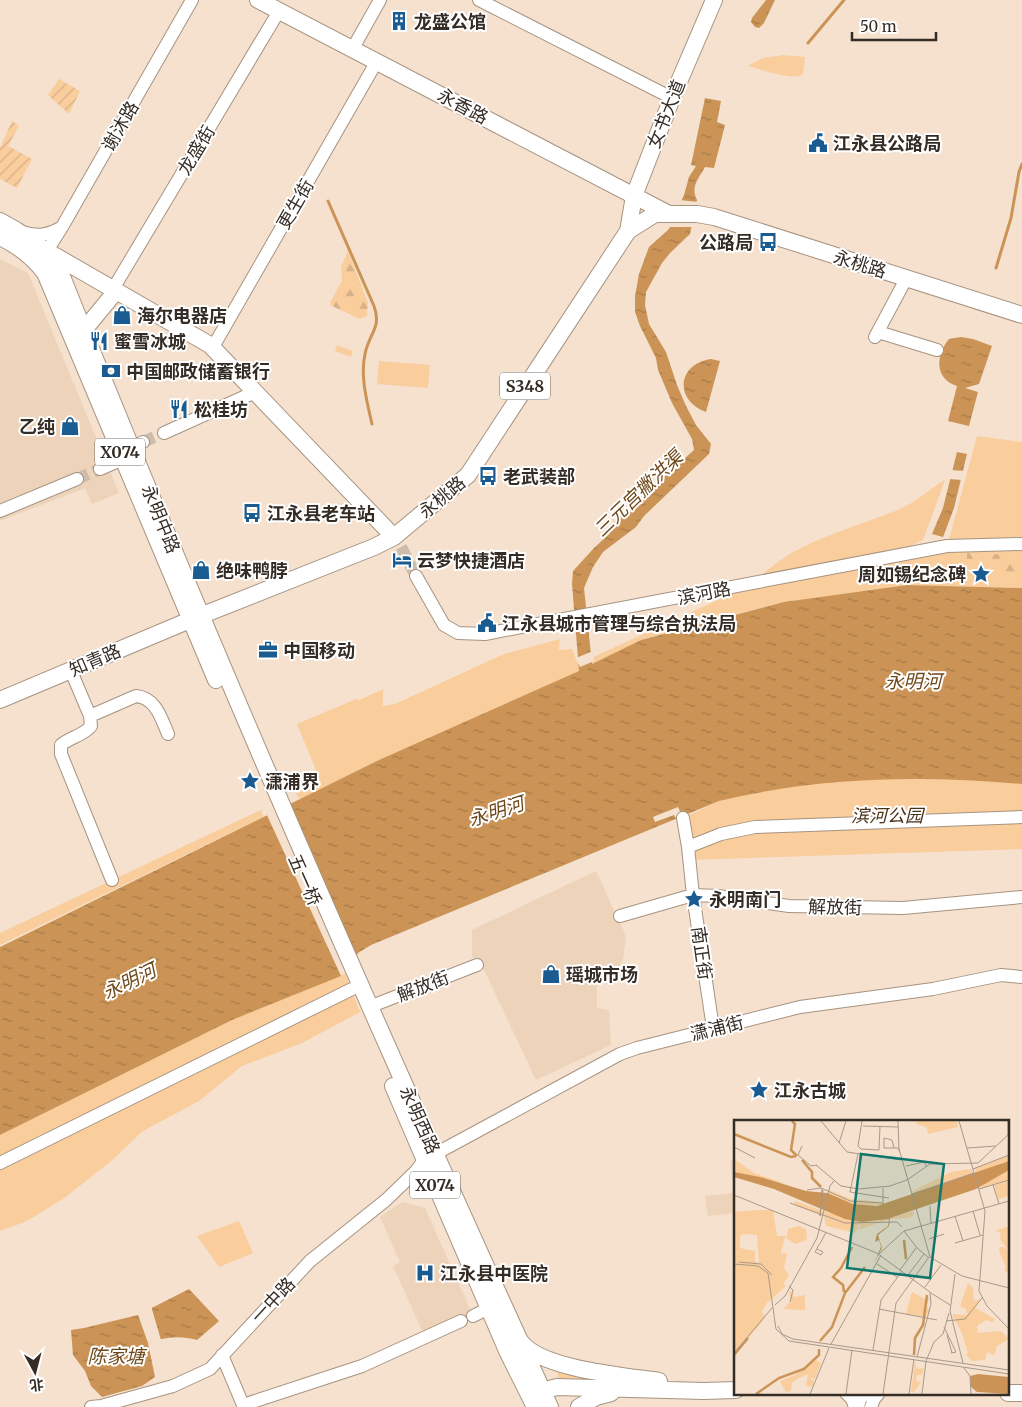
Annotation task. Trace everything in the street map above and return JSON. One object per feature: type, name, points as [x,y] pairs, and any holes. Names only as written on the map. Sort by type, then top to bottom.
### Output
[{"type":"main road","name":"永香路","points":[[258,0],[666,213]]},
{"type":"main road","name":"女书大道","points":[[628,230],[634,196],[672,98],[714,0]]},
{"type":"main road","name":"永桃路","points":[[195,618],[374,547],[397,542],[468,476],[628,230],[655,214],[697,214],[714,218],[1022,315]]},
{"type":"main road","name":"永明中路","points":[[0,221],[12,239],[48,252],[59,268],[58,285],[132,450]]},
{"type":"main road","points":[[12,239],[34,258],[45,274],[58,285],[68,276],[81,272]]},
{"type":"main road","points":[[48,252],[213,347],[397,542]]},
{"type":"main road","name":"永明中路","points":[[58,285],[84,330],[132,450],[195,618],[268,786]]},
{"type":"main road","points":[[84,330],[114,290]]},
{"type":"main road","name":"知青路","points":[[0,700],[195,618]]},
{"type":"main road","name":"五一桥","points":[[268,786],[349,971]]},
{"type":"main road","name":"永明西路","points":[[349,971],[352,989],[430,1157],[518,1339],[534,1392]]},
{"type":"main road","name":"永明西路","points":[[349,971],[369,1007],[489,1308],[534,1392],[550,1407]]},
{"type":"main road","points":[[518,1339],[528,1350],[562,1364],[696,1387]]},
{"type":"main road","points":[[534,1392],[560,1381],[728,1390]]},
{"type":"main road","points":[[534,1392],[557,1387],[704,1392],[728,1390]]},
{"type":"main road","points":[[579,1407],[585,1402],[605,1394],[662,1390]]},
{"type":"street","name":"谢沐路","points":[[48,252],[192,0]]},
{"type":"street","points":[[353,48],[380,0]]},
{"type":"street","points":[[479,0],[672,98]]},
{"type":"street","name":"龙盛街","points":[[114,290],[280,11]]},
{"type":"street","name":"更生街","points":[[213,347],[377,61]]},
{"type":"street","points":[[12,239],[50,234],[62,228],[62,248],[68,260],[81,272]]},
{"type":"street","points":[[906,279],[876,334],[937,350]]},
{"type":"street","points":[[164,433],[255,392]]},
{"type":"street","points":[[100,469],[132,450]]},
{"type":"street","points":[[0,511],[77,478]]},
{"type":"street","name":"滨河路","points":[[416,576],[444,625],[458,633],[485,634],[947,546],[1022,544]]},
{"type":"street","points":[[71,671],[90,716],[90,726],[86,732],[66,741],[61,746],[61,754],[112,880]]},
{"type":"street","points":[[90,716],[136,696],[142,697],[152,702],[168,734]]},
{"type":"street","points":[[688,846],[721,834],[755,827],[1022,817]]},
{"type":"street","name":"南正街","points":[[683,818],[713,1028]]},
{"type":"street","name":"解放街","points":[[620,916],[694,895],[718,896],[789,906],[904,908],[1022,897]]},
{"type":"street","name":"解放街","points":[[369,1007],[477,966]]},
{"type":"street","name":"潇浦街","points":[[430,1157],[620,1054],[713,1028],[800,1007],[934,989],[1001,975],[1022,977]]},
{"type":"street","points":[[0,1163],[352,989]]},
{"type":"street","name":"一中路","points":[[91,1407],[101,1406],[173,1386],[210,1369],[310,1261],[386,1200],[430,1157]]},
{"type":"street","points":[[222,1355],[243,1405],[362,1366],[489,1308]]},
{"type":"street","points":[[847,1394],[852,1399],[863,1401],[874,1399],[878,1394]]},
{"type":"shaded area","points":[[0,259],[28,273],[119,493],[92,504],[85,488],[0,521]]},
{"type":"shaded area","name":"瑶城市场","points":[[596,871],[626,937],[623,959],[615,976],[597,981],[597,1008],[609,1010],[611,1045],[536,1080],[485,972],[472,956],[472,930]]},
{"type":"shaded area","points":[[734,1159],[734,1193],[730,1160]]},
{"type":"shaded area","points":[[734,1193],[734,1213],[708,1216],[705,1196]]},
{"type":"shaded area","name":"江永县中医院","points":[[402,1202],[425,1208],[473,1316],[425,1337],[393,1266],[400,1262],[380,1217]]},
{"type":"green space","points":[[783,55],[805,57],[803,74],[792,77],[785,76],[748,66],[763,58]]},
{"type":"green space","points":[[59,79],[80,91],[69,114],[48,95]]},
{"type":"green space","points":[[12,121],[19,126],[8,146],[32,159],[17,188],[0,179],[0,148]]},
{"type":"green space","points":[[348,251],[368,303],[367,316],[360,319],[330,305],[342,281],[341,267]]},
{"type":"green space","points":[[337,345],[353,351],[351,357],[335,351]]},
{"type":"green space","points":[[379,361],[430,365],[428,388],[377,384]]},
{"type":"green space","points":[[977,436],[1022,442],[1022,537],[949,540]]},
{"type":"green space","points":[[945,480],[923,540],[891,556],[1022,544],[1022,588],[907,585],[784,602],[686,627],[641,640],[592,665],[300,799],[296,794],[321,782],[297,724],[384,689],[383,706],[395,704],[504,654],[560,639],[559,650],[572,649],[578,664],[755,583],[785,557],[803,547],[906,506]]},
{"type":"green space","points":[[967,553],[1010,555],[1014,565],[1022,566],[1022,577],[998,576],[998,568],[967,567]]},
{"type":"green space","name":"滨河公园","points":[[891,778],[969,779],[1022,784],[1022,849],[690,860],[683,818],[719,801],[755,792],[821,783]]},
{"type":"green space","points":[[261,810],[263,817],[0,945],[0,933]]},
{"type":"green space","points":[[345,973],[360,1012],[302,1043],[242,1066],[199,1101],[143,1131],[110,1162],[63,1199],[27,1221],[0,1231],[0,1135],[232,1020]]},
{"type":"green space","points":[[239,1221],[253,1253],[219,1267],[197,1236]]},
{"type":"green space","points":[[556,1369],[598,1380],[559,1378]]},
{"type":"water","points":[[766,0],[775,0],[764,23],[759,28],[755,27],[751,22],[752,18]]},
{"type":"water","name":"永明河","points":[[705,98],[721,101],[717,122],[725,125],[714,168],[705,167],[698,179],[694,191],[697,200],[690,234],[662,263],[646,292],[645,305],[649,324],[666,352],[686,406],[696,425],[711,444],[709,454],[644,516],[636,527],[603,552],[593,567],[584,588],[592,664],[641,640],[784,602],[907,585],[1022,588],[1022,784],[946,779],[870,780],[794,787],[719,801],[371,945],[358,953],[351,968],[341,976],[232,1020],[0,1135],[0,947],[379,760],[579,671],[572,584],[573,571],[609,534],[606,531],[616,520],[694,450],[692,439],[672,403],[658,370],[656,358],[640,326],[635,312],[635,296],[639,274],[649,247],[669,229],[684,195],[689,177],[696,166],[691,165]]},
{"type":"water","points":[[961,337],[992,346],[979,384],[965,388],[978,392],[969,426],[948,421],[957,386],[961,387],[951,384],[945,378],[941,373],[939,361],[945,344],[949,339]]},
{"type":"water","points":[[711,359],[720,361],[706,412],[689,399],[684,383],[686,375],[691,368],[700,362]]},
{"type":"water","points":[[957,452],[967,454],[954,508],[943,537],[932,534],[943,508]]},
{"type":"water","name":"陈家塘","points":[[189,1289],[219,1321],[197,1340],[172,1337],[148,1343],[155,1377],[142,1386],[102,1397],[91,1386],[85,1371],[73,1355],[71,1330],[138,1315]]},
{"type":"pier","points":[[679,200],[699,202],[693,227],[668,227]]},
{"type":"pier","points":[[950,470],[965,471],[963,480],[947,479]]},
{"type":"pier","points":[[593,651],[594,661],[580,667],[576,658]]},
{"type":"pier","points":[[288,802],[355,955],[345,973],[341,976],[266,813]]},
{"type":"pier","points":[[678,807],[683,818],[677,820],[674,815],[655,822],[653,817]]},
{"type":"pier","points":[[151,1306],[161,1340],[148,1343],[137,1312]]},
{"type":"waterway","name":"三元宫撇洪渠","points":[[808,43],[844,0]]},
{"type":"waterway","name":"三元宫撇洪渠","points":[[996,268],[1011,218],[1022,164]]},
{"type":"waterway","points":[[328,201],[376,314],[376,325],[365,354],[363,371],[372,424]]},
{"type":"tunnel","points":[[143,442],[164,433]]},
{"type":"tunnel","points":[[77,479],[100,469]]},
{"type":"tunnel","points":[[401,547],[416,576]]},
{"type":"place","name":"龙盛公馆","points":[[399,21]]},
{"type":"place","name":"江永县公路局","points":[[818,143]]},
{"type":"place","name":"公路局","points":[[768,242]]},
{"type":"place","name":"海尔电器店","points":[[122,315]]},
{"type":"place","name":"蜜雪冰城","points":[[99,341]]},
{"type":"place","name":"中国邮政储蓄银行","points":[[111,371]]},
{"type":"place","name":"松桂坊","points":[[179,409]]},
{"type":"place","name":"乙纯","points":[[70,426]]},
{"type":"place","name":"老武装部","points":[[488,476]]},
{"type":"place","name":"江永县老车站","points":[[252,513]]},
{"type":"place","name":"云梦快捷酒店","points":[[402,560]]},
{"type":"place","name":"绝味鸭脖","points":[[201,570]]},
{"type":"place","name":"周如锡纪念碑","points":[[981,574]]},
{"type":"place","name":"江永县城市管理与综合执法局","points":[[487,623]]},
{"type":"place","name":"中国移动","points":[[268,650]]},
{"type":"place","name":"潇浦界","points":[[250,781]]},
{"type":"place","name":"永明南门","points":[[694,899]]},
{"type":"place","name":"瑶城市场","points":[[551,974]]},
{"type":"place","name":"江永古城","points":[[759,1090]]},
{"type":"place","name":"江永县中医院","points":[[425,1273]]}]
